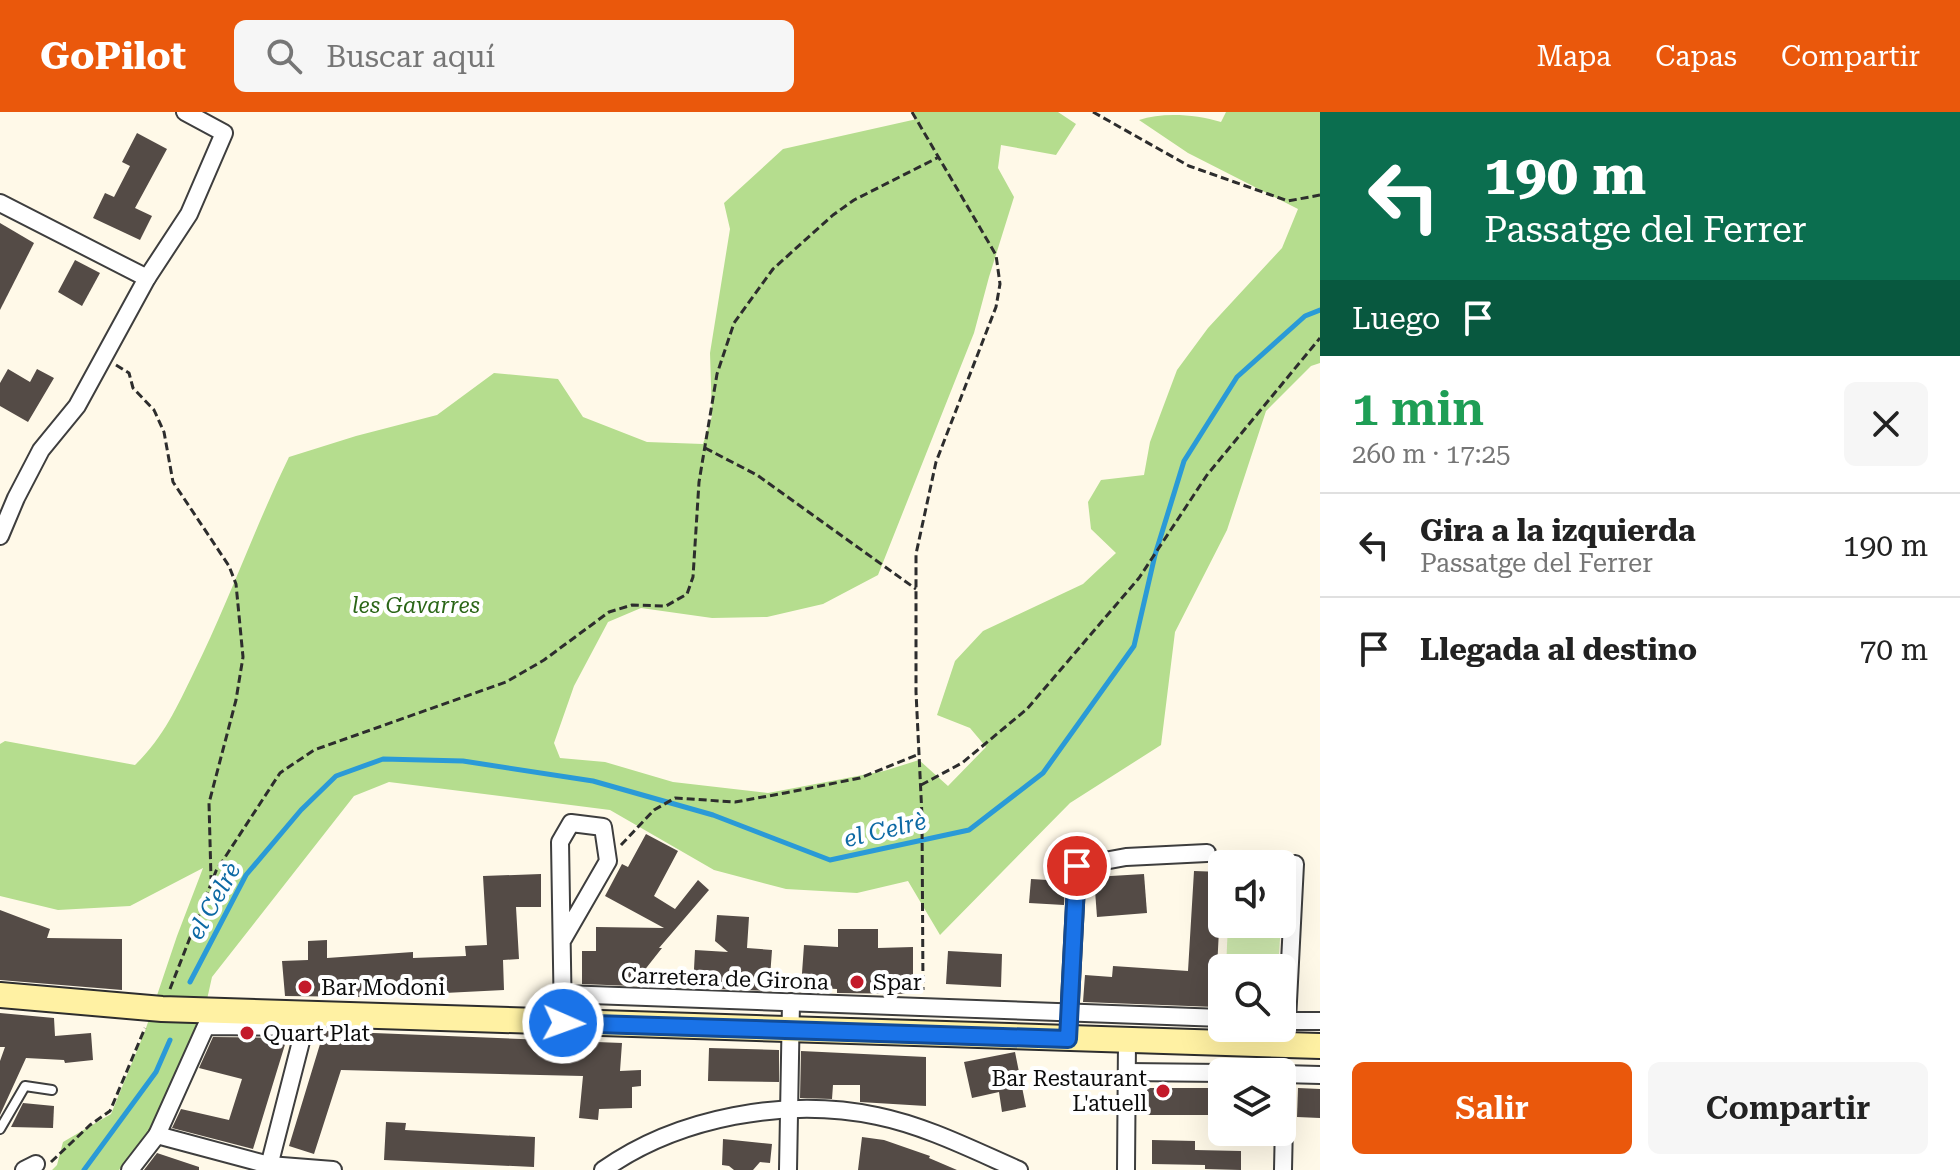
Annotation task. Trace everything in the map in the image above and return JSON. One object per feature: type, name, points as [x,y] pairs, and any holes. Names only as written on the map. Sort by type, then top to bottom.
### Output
[{"type":"main road","points":[[0,995],[307,1020],[563,1023],[1320,1046]]},
{"type":"street","points":[[0,536],[41,450],[77,406],[147,278],[189,214],[224,133],[185,112]]},
{"type":"street","points":[[0,203],[147,278]]},
{"type":"street","points":[[563,939],[608,861],[603,827],[571,823],[560,842],[563,1023]]},
{"type":"street","points":[[1068,1039],[1077,866],[1126,857],[1207,853]]},
{"type":"street","name":"Carretera de Girona","points":[[563,994],[1208,1017]]},
{"type":"street","points":[[788,1170],[791,1002]]},
{"type":"street","points":[[130,1170],[157,1135],[206,1026],[307,1020],[268,1168]]},
{"type":"street","points":[[1296,1021],[1320,1021]]},
{"type":"street","points":[[1126,1170],[1127,1041]]},
{"type":"street","points":[[1127,1072],[1208,1073]]},
{"type":"street","points":[[1296,1074],[1320,1075]]},
{"type":"street","points":[[603,1170],[625,1154],[675,1133],[727,1118],[788,1110],[834,1110],[877,1116],[928,1130],[1019,1170]]},
{"type":"street","points":[[157,1135],[268,1168],[333,1170]]},
{"type":"street","points":[[1283,1146],[1283,1170]]},
{"type":"lane","points":[[0,1129],[25,1086],[52,1090]]},
{"type":"path","points":[[912,112],[996,255],[1000,284],[996,307],[936,462],[916,554],[923,1007]]},
{"type":"path","points":[[1093,112],[1189,166],[1288,201],[1320,195]]},
{"type":"path","points":[[36,1167],[110,1111],[144,1029],[162,1009],[216,871],[280,773],[314,750],[506,682],[544,660],[609,612],[632,605],[666,606],[687,594],[693,577],[699,482],[717,374],[734,323],[773,269],[833,215],[854,200],[939,157]]},
{"type":"path","points":[[921,785],[962,763],[1027,709],[1139,578],[1207,475],[1320,338]]},
{"type":"path","points":[[105,358],[129,373],[133,388],[154,410],[164,432],[173,482],[229,566],[236,584],[243,657],[236,700],[209,803],[211,883]]},
{"type":"path","points":[[705,448],[757,475],[916,589]]},
{"type":"path","points":[[608,861],[654,810],[675,798],[735,802],[806,790],[860,778],[919,754]]},
{"type":"green space","name":"les Gavarres","points":[[914,112],[1058,112],[1076,124],[1056,155],[1001,145],[998,168],[1014,197],[974,333],[878,575],[823,604],[767,617],[712,618],[641,608],[608,622],[574,686],[554,743],[560,758],[605,762],[673,782],[768,793],[884,771],[919,760],[948,786],[986,747],[970,728],[937,715],[955,661],[983,631],[1083,584],[1116,553],[1091,529],[1088,502],[1101,480],[1144,475],[1150,442],[1177,370],[1208,328],[1282,248],[1298,209],[1188,153],[1139,120],[1179,115],[1221,122],[1226,112],[1320,112],[1320,363],[1311,366],[1266,411],[1227,530],[1175,632],[1161,745],[1070,803],[940,935],[908,881],[857,893],[786,889],[714,870],[610,810],[389,782],[354,796],[212,977],[200,1031],[155,1124],[119,1170],[52,1170],[57,1165],[63,1142],[111,1114],[145,1031],[203,868],[130,906],[58,910],[0,896],[0,744],[5,741],[135,765],[161,733],[182,698],[289,457],[437,415],[494,373],[558,379],[583,417],[647,442],[703,444],[712,416],[710,353],[730,229],[724,203],[783,149],[917,119]]},
{"type":"green space","points":[[1227,938],[1280,938],[1279,954],[1227,954]]},
{"type":"building","points":[[137,133],[167,149],[135,208],[152,216],[140,240],[93,218],[105,193],[114,197],[130,166],[122,162]]},
{"type":"building","points":[[0,223],[34,243],[0,310]]},
{"type":"building","points":[[75,260],[100,273],[82,306],[58,292]]},
{"type":"building","points":[[8,369],[30,382],[37,369],[54,378],[28,422],[0,406],[0,383]]},
{"type":"building","points":[[646,834],[678,851],[654,896],[675,909],[698,880],[709,890],[659,948],[662,948],[632,986],[582,984],[582,951],[596,951],[596,927],[664,928],[605,896],[622,864],[628,867]]},
{"type":"building","points":[[1194,871],[1208,872],[1208,938],[1219,938],[1218,954],[1208,954],[1208,1007],[1083,1002],[1085,975],[1112,977],[1113,966],[1188,971]]},
{"type":"building","points":[[541,874],[541,907],[516,907],[519,959],[503,960],[504,990],[365,997],[285,996],[282,961],[308,960],[308,941],[327,940],[327,958],[413,952],[413,958],[466,956],[465,946],[487,945],[483,876]]},
{"type":"building","points":[[1144,874],[1147,913],[1097,917],[1094,877]]},
{"type":"building","points":[[1031,879],[1065,881],[1064,905],[1029,903]]},
{"type":"building","points":[[0,910],[50,929],[47,938],[122,939],[122,990],[0,980]]},
{"type":"building","points":[[717,915],[749,917],[747,948],[772,950],[769,991],[693,988],[695,950],[728,952],[715,941]]},
{"type":"building","points":[[838,929],[878,929],[878,948],[913,947],[913,994],[837,993],[837,989],[801,987],[804,945],[838,947]]},
{"type":"building","points":[[948,951],[1002,954],[1001,987],[946,984]]},
{"type":"building","points":[[0,1013],[54,1018],[55,1036],[91,1033],[93,1060],[65,1063],[64,1060],[26,1058],[0,1115],[0,1061],[5,1047],[0,1047]]},
{"type":"building","points":[[324,1031],[622,1043],[620,1071],[641,1070],[641,1086],[632,1087],[632,1108],[599,1109],[598,1120],[579,1118],[583,1076],[341,1070],[314,1154],[289,1146]]},
{"type":"building","points":[[213,1037],[287,1038],[253,1149],[172,1128],[181,1109],[229,1120],[242,1079],[199,1068]]},
{"type":"building","points":[[709,1048],[779,1050],[779,1082],[708,1081]]},
{"type":"building","points":[[801,1051],[926,1057],[926,1106],[860,1102],[860,1085],[833,1085],[832,1099],[800,1098]]},
{"type":"building","points":[[1015,1052],[1026,1107],[1002,1112],[999,1092],[972,1098],[964,1062]]},
{"type":"building","points":[[1147,1088],[1208,1088],[1208,1115],[1147,1115]]},
{"type":"building","points":[[1298,1088],[1320,1089],[1320,1118],[1297,1117]]},
{"type":"building","points":[[23,1103],[54,1106],[53,1128],[11,1127]]},
{"type":"building","points":[[386,1122],[406,1123],[405,1130],[535,1137],[534,1167],[384,1160]]},
{"type":"building","points":[[862,1137],[884,1140],[930,1156],[957,1170],[858,1170]]},
{"type":"building","points":[[723,1139],[772,1144],[770,1163],[760,1162],[753,1170],[734,1170],[722,1165]]},
{"type":"building","points":[[1152,1140],[1195,1141],[1195,1150],[1241,1151],[1241,1170],[1205,1169],[1205,1165],[1152,1164]]},
{"type":"building","points":[[157,1153],[199,1167],[199,1170],[144,1170]]},
{"type":"waterway","name":"el Celrè","points":[[190,982],[246,875],[301,810],[336,776],[383,759],[463,761],[593,781],[713,815],[830,860],[969,830],[1043,773],[1134,646],[1155,555],[1184,461],[1237,377],[1305,316],[1320,310]]},
{"type":"waterway","name":"el Celrè","points":[[84,1170],[156,1072],[170,1040]]},
{"type":"place","name":"Spar","points":[[857,982]]},
{"type":"place","name":"Bar Modoni","points":[[305,987]]},
{"type":"place","name":"Quart Plat","points":[[247,1033]]},
{"type":"place","name":"Bar Restaurant L'atuell","points":[[1163,1091]]},
{"type":"route","points":[[563,1023],[1068,1039],[1077,866]]}]
